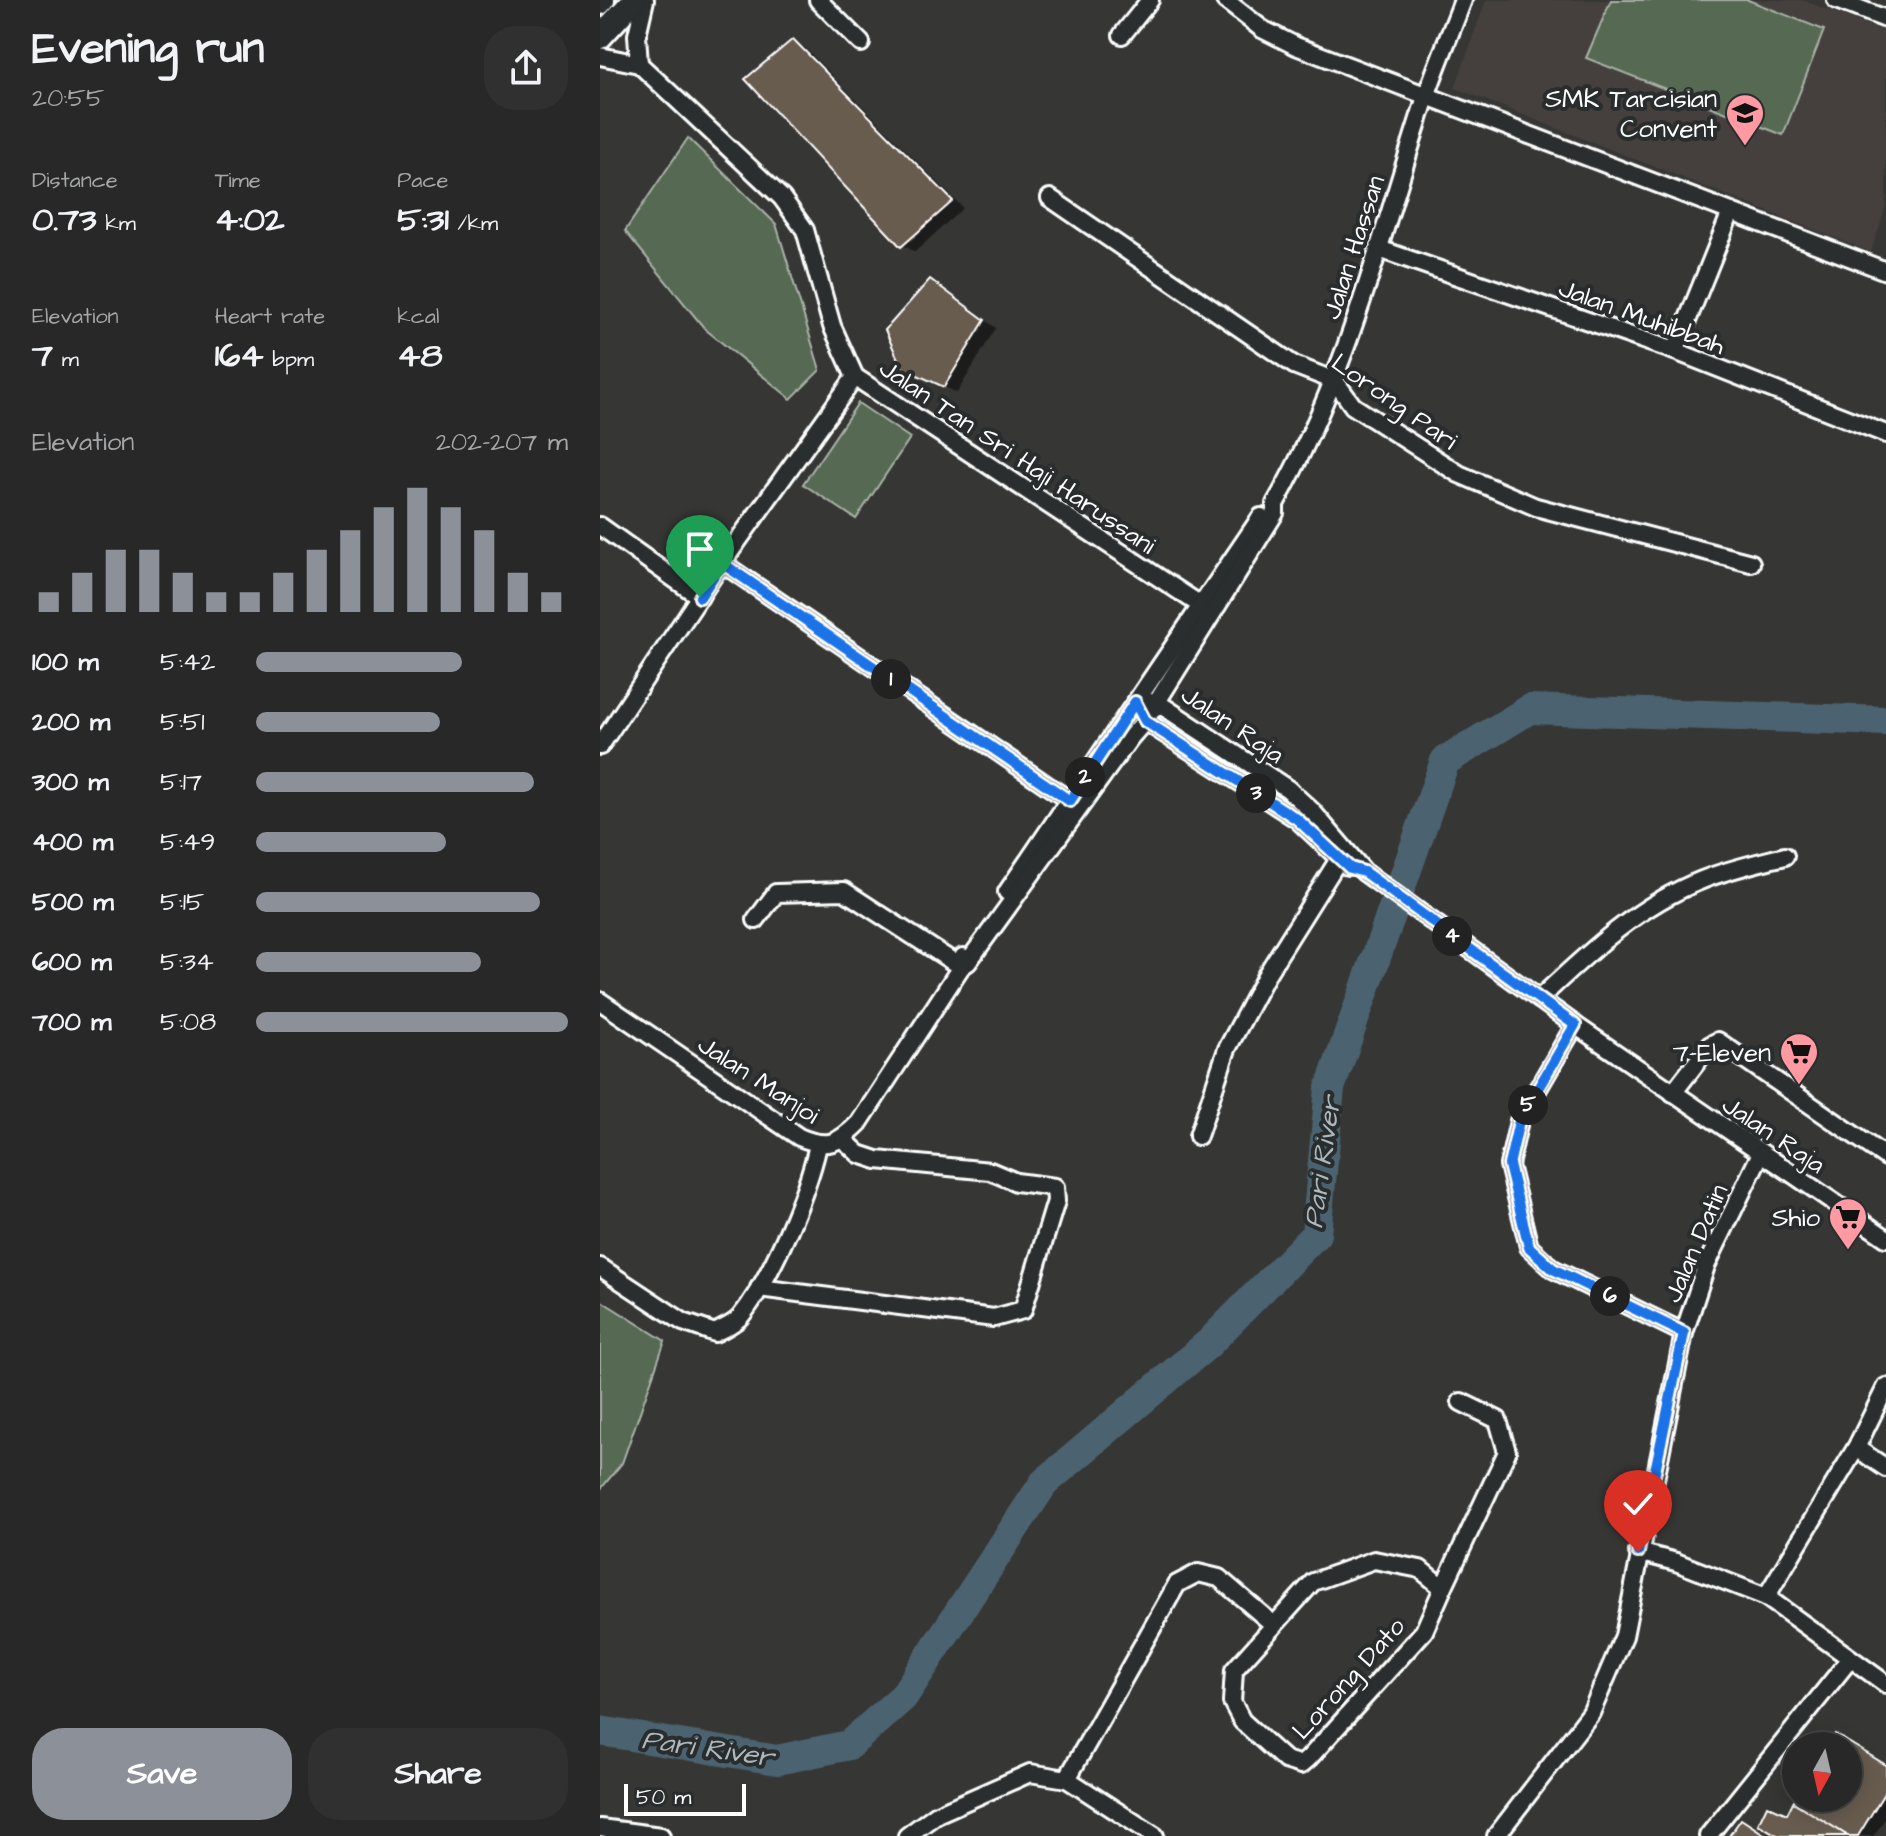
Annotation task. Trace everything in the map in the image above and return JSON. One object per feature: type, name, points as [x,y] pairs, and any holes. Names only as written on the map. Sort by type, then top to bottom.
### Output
[{"type":"main road","points":[[600,37],[634,0]]},
{"type":"street","points":[[600,56],[639,64],[637,35],[645,0]]},
{"type":"street","points":[[818,0],[861,43]]},
{"type":"street","points":[[1122,35],[1150,0]]},
{"type":"street","points":[[1225,0],[1262,29],[1296,46],[1886,271]]},
{"type":"street","name":"Jalan Hassan","points":[[1135,702],[1208,610],[1275,513],[1275,504],[1302,456],[1335,381],[1427,94],[1463,0]]},
{"type":"street","points":[[1836,0],[1886,19]]},
{"type":"street","name":"Jalan Tan Sri Haji Harussani","points":[[639,64],[782,198],[805,230],[832,326],[855,377],[1208,610]]},
{"type":"street","name":"Lorong Pari","points":[[1050,198],[1294,365],[1335,381],[1353,406],[1472,479],[1536,507],[1751,563]]},
{"type":"street","points":[[1675,351],[1731,212]]},
{"type":"street","name":"Jalan Muhibbah","points":[[1379,249],[1675,351],[1886,434]]},
{"type":"street","points":[[602,738],[855,377]]},
{"type":"street","points":[[600,526],[700,597]]},
{"type":"street","points":[[722,563],[1070,801]]},
{"type":"street","name":"Jalan Hassan","points":[[1158,703],[1208,610]]},
{"type":"street","name":"Jalan Manjoi","points":[[961,967],[962,958],[1135,702]]},
{"type":"street","name":"Jalan Raja","points":[[1135,702],[1158,703],[1288,789],[1312,811],[1364,872],[1760,1155],[1886,1238]]},
{"type":"street","name":"Jalan Raja","points":[[1135,702],[1145,721],[1297,819],[1350,868],[1364,872]]},
{"type":"street","name":"Jalan Manjoi","points":[[600,1001],[799,1137],[818,1145],[843,1139],[859,1123],[961,967],[968,962],[1158,703]]},
{"type":"street","points":[[1539,999],[1601,941],[1674,893],[1727,871],[1785,856]]},
{"type":"street","points":[[1198,1136],[1227,1049],[1268,972],[1339,859]]},
{"type":"street","points":[[756,920],[776,893],[844,891],[961,967]]},
{"type":"street","points":[[1575,1025],[1519,1121],[1509,1165],[1529,1247],[1553,1269],[1684,1333]]},
{"type":"street","points":[[1673,1093],[1710,1045],[1718,1041],[1886,1157]]},
{"type":"street","points":[[759,1288],[994,1318],[1023,1310],[1056,1201],[1055,1187],[1016,1182],[990,1171],[877,1160],[859,1154],[843,1139]]},
{"type":"street","points":[[600,1267],[683,1322],[715,1333],[739,1319],[759,1288],[810,1181],[818,1145]]},
{"type":"street","name":"Jalan Datin","points":[[1496,1836],[1591,1713],[1624,1636],[1638,1552],[1684,1333],[1706,1266],[1760,1155]]},
{"type":"street","points":[[1766,1597],[1856,1448],[1886,1387]]},
{"type":"street","points":[[1443,1588],[1507,1452],[1498,1420],[1461,1402]]},
{"type":"street","points":[[1856,1448],[1886,1468]]},
{"type":"street","points":[[1638,1552],[1676,1562],[1766,1597],[1886,1684]]},
{"type":"street","name":"Lorong Dato","points":[[1374,1560],[1420,1569],[1443,1588],[1424,1631],[1301,1765],[1285,1760],[1253,1731],[1232,1702],[1234,1670],[1274,1625],[1313,1582],[1374,1560]]},
{"type":"street","points":[[1067,1779],[1177,1584],[1198,1573],[1219,1578],[1274,1625]]},
{"type":"street","points":[[1708,1836],[1850,1659]]},
{"type":"street","points":[[907,1836],[937,1814],[1030,1773],[1067,1779],[1155,1836]]},
{"type":"street","points":[[600,1828],[661,1836]]},
{"type":"shaded area","name":"SMK Tarcisian Convent","points":[[1486,0],[1802,0],[1886,32],[1886,206],[1871,252],[1455,88]]},
{"type":"green space","points":[[1611,0],[1748,0],[1824,30],[1783,135],[1586,58]]},
{"type":"green space","points":[[688,138],[776,224],[820,370],[791,399],[705,329],[625,231]]},
{"type":"green space","points":[[858,403],[910,438],[856,519],[803,484]]},
{"type":"green space","points":[[600,1300],[665,1341],[622,1463],[600,1490]]},
{"type":"building","points":[[793,39],[953,201],[901,247],[745,79]]},
{"type":"building","points":[[930,279],[985,320],[944,387],[902,368],[885,330]]},
{"type":"building","points":[[1862,1750],[1886,1765],[1886,1790],[1858,1836],[1848,1836],[1809,1812],[1862,1812]]},
{"type":"building","points":[[1767,1805],[1787,1814],[1809,1812],[1848,1836],[1779,1836],[1758,1824]]},
{"type":"building","points":[[1741,1819],[1767,1836],[1729,1836]]},
{"type":"waterway","name":"Pari River","points":[[600,1731],[777,1760],[849,1745],[903,1697],[1044,1483],[1209,1343],[1316,1234],[1330,1088],[1445,761],[1530,709],[1886,721]]},
{"type":"place","name":"SMK Tarcisian Convent","points":[[1745,147]]},
{"type":"place","name":"7-Eleven","points":[[1799,1086]]},
{"type":"place","name":"Shio","points":[[1848,1251]]},
{"type":"route","points":[[700,597],[722,563],[1070,801],[1135,702],[1145,721],[1297,819],[1350,868],[1364,872],[1575,1025],[1519,1121],[1509,1165],[1529,1247],[1553,1269],[1684,1333],[1638,1552]]}]
